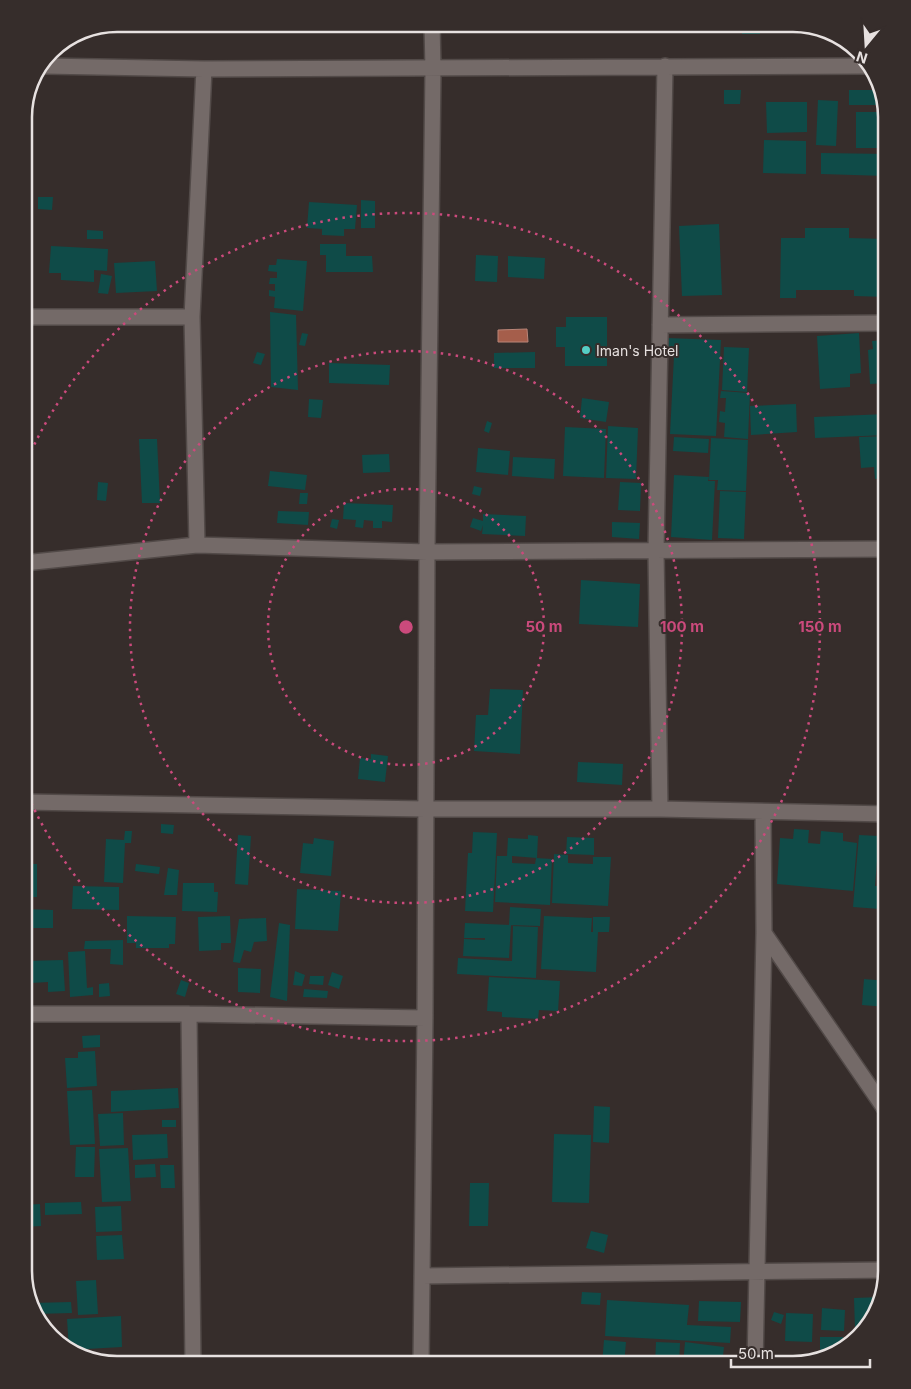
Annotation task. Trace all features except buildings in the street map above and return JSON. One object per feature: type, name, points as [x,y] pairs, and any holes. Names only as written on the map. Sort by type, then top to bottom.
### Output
[{"type":"street","points":[[421,1356],[432,32]]},
{"type":"street","points":[[50,66],[204,69],[841,64]]},
{"type":"street","points":[[660,809],[656,551],[665,66]]},
{"type":"street","points":[[197,545],[192,317],[204,69]]},
{"type":"street","points":[[33,317],[192,317]]},
{"type":"street","points":[[660,325],[878,323]]},
{"type":"street","points":[[33,562],[197,545],[427,552],[878,549]]},
{"type":"street","points":[[32,802],[425,809],[660,809],[763,813],[878,814]]},
{"type":"street","points":[[755,1356],[764,933],[763,813]]},
{"type":"street","points":[[764,933],[878,1099]]},
{"type":"street","points":[[32,1014],[189,1014],[425,1018]]},
{"type":"street","points":[[189,1014],[193,1356]]},
{"type":"street","points":[[422,1276],[878,1270]]},
{"type":"shaded area","points":[[527,329],[528,342],[498,342],[498,330]]},
{"type":"place","name":"Iman's Hotel","points":[[586,350]]}]
